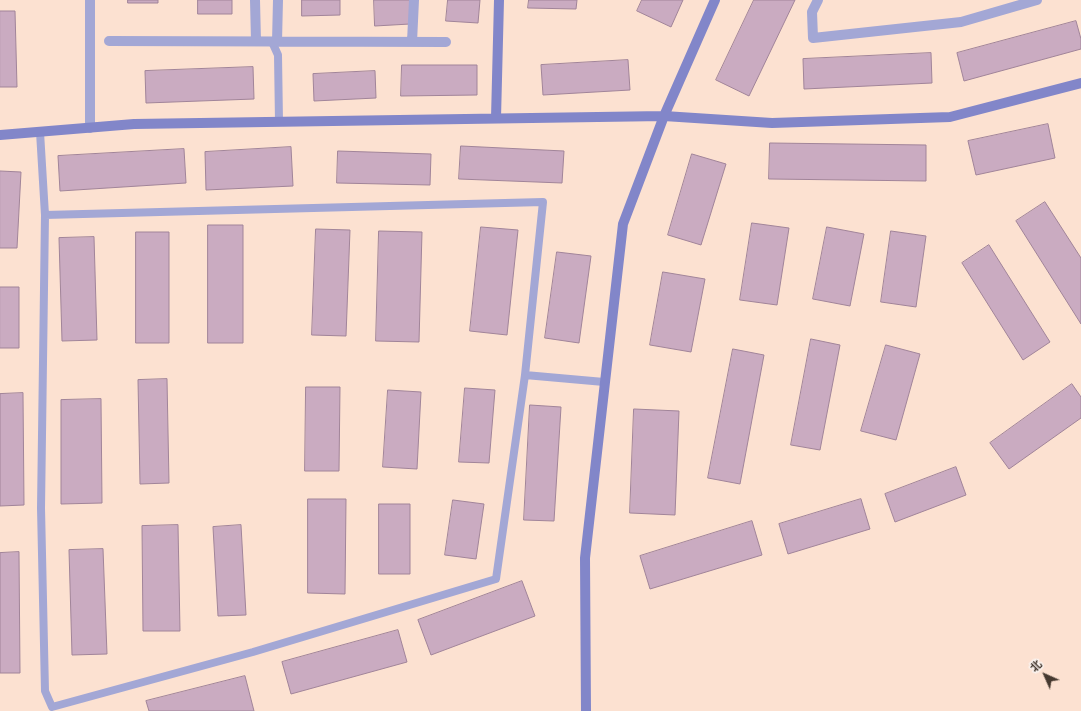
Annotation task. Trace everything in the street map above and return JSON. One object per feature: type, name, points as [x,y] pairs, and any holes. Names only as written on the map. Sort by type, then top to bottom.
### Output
[{"type":"street","points":[[90,0],[90,128]]},
{"type":"street","points":[[255,0],[256,41]]},
{"type":"street","points":[[275,42],[278,0]]},
{"type":"street","points":[[412,42],[414,0]]},
{"type":"street","points":[[496,118],[500,0]]},
{"type":"street","points":[[586,711],[585,558],[623,224],[664,116],[715,0]]},
{"type":"street","points":[[818,0],[812,12],[813,38],[961,22],[1037,0]]},
{"type":"street","points":[[109,41],[446,42]]},
{"type":"street","points":[[0,135],[134,124],[664,116],[772,123],[950,117],[1081,83]]},
{"type":"lane","points":[[275,42],[278,55],[279,122]]},
{"type":"lane","points":[[40,132],[45,215],[42,516],[45,691],[52,707],[253,652],[496,579],[526,376],[543,202],[45,215]]},
{"type":"lane","points":[[526,376],[604,382]]},
{"type":"building","points":[[128,0],[158,0],[158,3],[128,3]]},
{"type":"building","points":[[198,0],[232,0],[232,14],[198,14]]},
{"type":"building","points":[[302,0],[340,0],[340,15],[302,16]]},
{"type":"building","points":[[374,0],[410,0],[410,24],[375,26]]},
{"type":"building","points":[[448,0],[480,0],[478,23],[446,21]]},
{"type":"building","points":[[529,0],[577,0],[576,9],[528,8]]},
{"type":"building","points":[[642,0],[683,0],[671,27],[637,11]]},
{"type":"building","points":[[754,0],[795,0],[749,96],[716,80]]},
{"type":"building","points":[[0,11],[15,11],[17,87],[0,87]]},
{"type":"building","points":[[1076,21],[1081,39],[1081,49],[964,81],[957,53]]},
{"type":"building","points":[[931,53],[932,83],[804,89],[803,59]]},
{"type":"building","points":[[628,60],[630,90],[543,95],[541,65]]},
{"type":"building","points":[[402,65],[477,65],[477,95],[401,96]]},
{"type":"building","points":[[253,67],[254,99],[146,103],[145,71]]},
{"type":"building","points":[[375,71],[376,98],[314,101],[313,74]]},
{"type":"building","points":[[1048,124],[1055,158],[976,175],[968,141]]},
{"type":"building","points":[[770,143],[926,145],[926,181],[769,179]]},
{"type":"building","points":[[461,146],[564,151],[562,183],[459,179]]},
{"type":"building","points":[[291,147],[293,186],[206,190],[205,152]]},
{"type":"building","points":[[184,149],[186,183],[60,191],[58,156]]},
{"type":"building","points":[[338,151],[431,154],[430,185],[337,183]]},
{"type":"building","points":[[692,154],[726,164],[701,245],[668,235]]},
{"type":"building","points":[[0,171],[21,172],[17,248],[0,248]]},
{"type":"building","points":[[1045,202],[1081,258],[1081,324],[1016,221]]},
{"type":"building","points":[[752,223],[789,228],[777,305],[740,300]]},
{"type":"building","points":[[208,225],[243,225],[243,343],[208,343]]},
{"type":"building","points":[[481,227],[518,230],[507,335],[470,331]]},
{"type":"building","points":[[827,227],[864,234],[850,306],[813,299]]},
{"type":"building","points":[[316,229],[350,230],[346,336],[312,335]]},
{"type":"building","points":[[379,231],[422,232],[419,342],[376,341]]},
{"type":"building","points":[[891,231],[926,236],[916,307],[881,302]]},
{"type":"building","points":[[136,232],[169,232],[169,343],[136,343]]},
{"type":"building","points":[[94,237],[97,340],[62,341],[59,238]]},
{"type":"building","points":[[989,245],[1050,342],[1023,360],[962,263]]},
{"type":"building","points":[[557,252],[591,256],[579,343],[545,338]]},
{"type":"building","points":[[663,272],[705,279],[691,352],[650,345]]},
{"type":"building","points":[[0,287],[19,287],[19,348],[0,348]]},
{"type":"building","points":[[811,339],[840,345],[820,450],[791,445]]},
{"type":"building","points":[[886,345],[920,354],[896,440],[861,431]]},
{"type":"building","points":[[733,349],[764,355],[740,484],[708,478]]},
{"type":"building","points":[[167,379],[169,483],[140,484],[138,380]]},
{"type":"building","points":[[1072,384],[1081,397],[1081,418],[1009,469],[990,443]]},
{"type":"building","points":[[306,387],[340,387],[339,471],[305,471]]},
{"type":"building","points":[[465,388],[495,390],[489,463],[459,462]]},
{"type":"building","points":[[388,390],[421,392],[417,469],[383,467]]},
{"type":"building","points":[[23,393],[24,505],[0,506],[0,394]]},
{"type":"building","points":[[101,399],[102,503],[61,504],[61,400]]},
{"type":"building","points":[[530,405],[561,407],[554,521],[524,520]]},
{"type":"building","points":[[634,409],[679,411],[675,515],[630,513]]},
{"type":"building","points":[[956,467],[966,495],[895,522],[885,494]]},
{"type":"building","points":[[308,499],[346,499],[345,594],[308,593]]},
{"type":"building","points":[[861,499],[870,529],[788,554],[779,524]]},
{"type":"building","points":[[453,500],[484,504],[476,559],[445,555]]},
{"type":"building","points":[[379,504],[410,504],[410,574],[379,574]]},
{"type":"building","points":[[752,521],[762,555],[650,589],[640,556]]},
{"type":"building","points":[[178,525],[180,631],[143,631],[142,526]]},
{"type":"building","points":[[241,525],[246,615],[218,616],[213,527]]},
{"type":"building","points":[[103,549],[107,654],[72,655],[69,550]]},
{"type":"building","points":[[19,552],[20,673],[0,673],[0,553]]},
{"type":"building","points":[[522,581],[535,616],[431,655],[418,620]]},
{"type":"building","points":[[398,630],[407,662],[291,694],[282,662]]},
{"type":"building","points":[[245,676],[254,711],[149,711],[146,701]]}]
